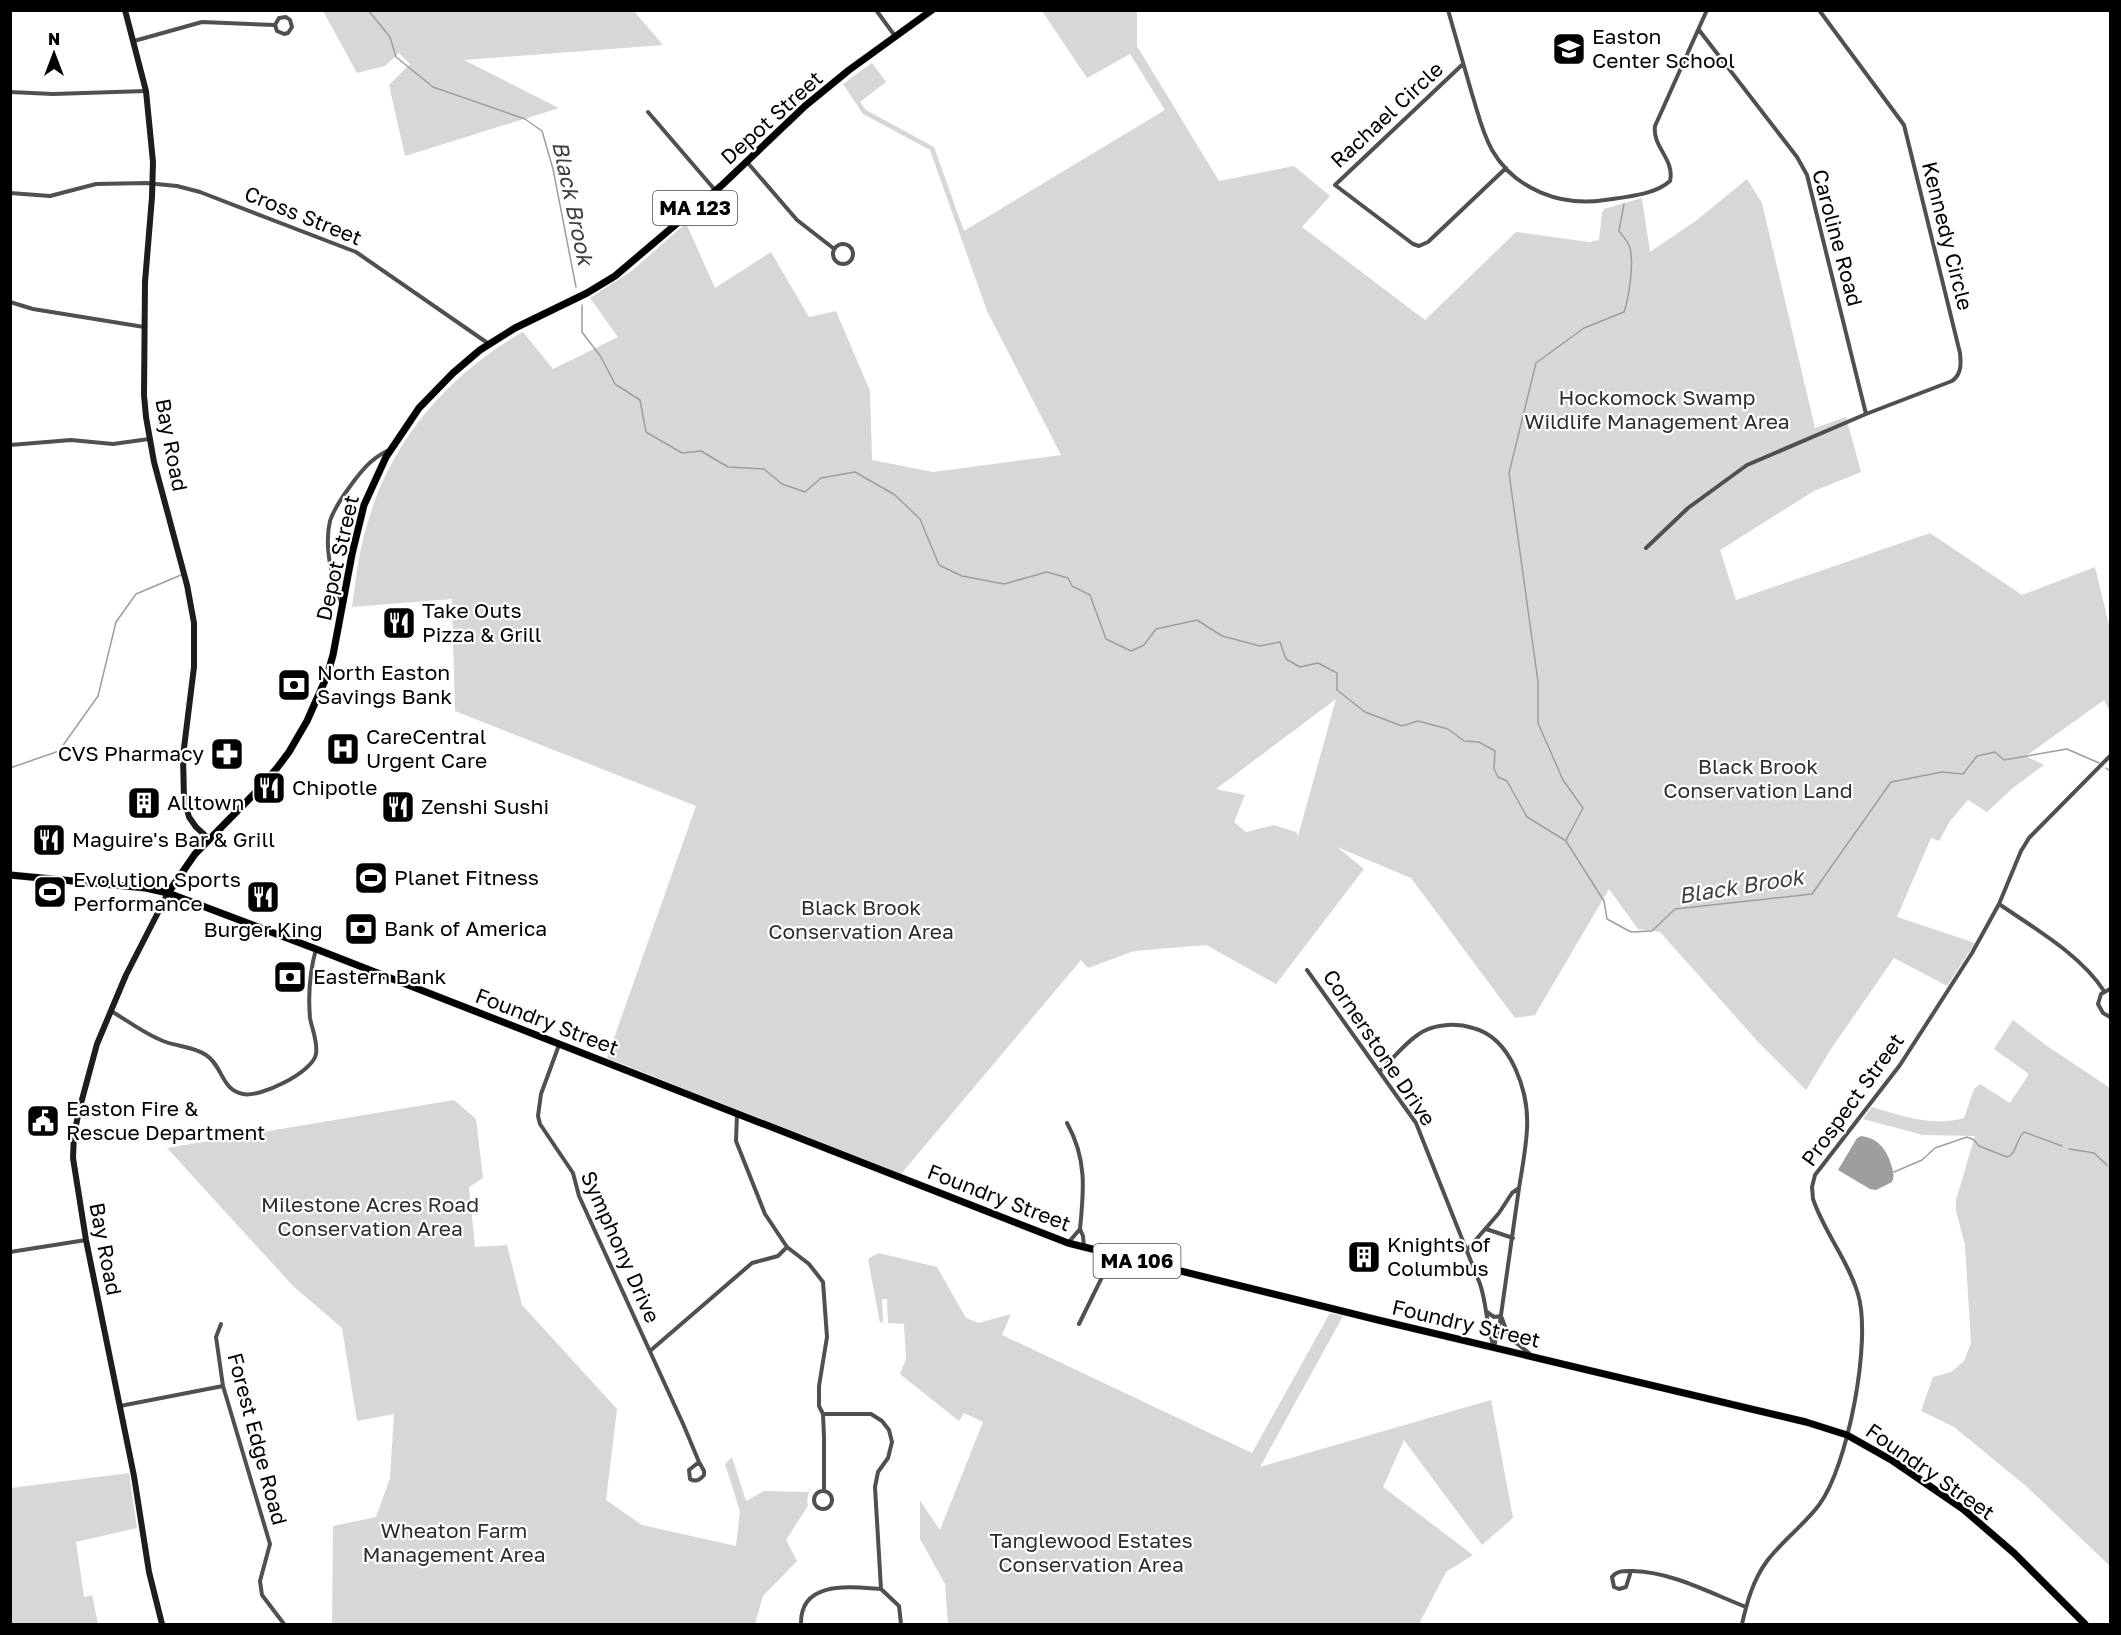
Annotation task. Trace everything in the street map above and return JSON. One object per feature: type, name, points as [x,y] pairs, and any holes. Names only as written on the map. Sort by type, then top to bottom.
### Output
[{"type":"main road","name":"Bay Road","points":[[125,10],[146,91],[152,144],[153,183],[145,267],[144,395],[149,438],[187,585],[194,622],[195,658],[183,756],[184,799],[189,817],[209,839]]},
{"type":"main road","name":"Depot Street","points":[[168,893],[189,861],[254,794],[295,742],[311,713],[327,676],[333,655],[360,517],[374,481],[391,449],[410,420],[433,392],[460,366],[490,344],[608,280],[715,191],[805,106],[932,10]]},
{"type":"main road","name":"Foundry Street","points":[[10,875],[135,887],[168,893],[1084,1248],[1806,1422],[1847,1435],[1893,1461],[1962,1509],[2014,1553],[2085,1624]]},
{"type":"main road","name":"Bay Road","points":[[162,1624],[148,1572],[134,1476],[73,1166],[74,1143],[81,1102],[91,1064],[128,969],[168,893]]},
{"type":"street","points":[[876,10],[895,37]]},
{"type":"street","points":[[1448,10],[1483,130],[1492,149],[1506,168],[1523,182],[1541,193],[1561,200],[1577,202],[1607,200],[1656,190],[1667,184],[1671,178],[1668,161],[1655,137],[1655,126],[1707,10]]},
{"type":"street","name":"Kennedy Circle","points":[[1646,548],[1688,508],[1747,465],[1866,414],[1952,381],[1960,369],[1960,353],[1904,125],[1819,10]]},
{"type":"street","points":[[279,18],[286,18],[290,20],[292,27],[288,33],[284,34],[277,31],[275,25],[279,18]]},
{"type":"street","points":[[134,41],[202,22],[275,25]]},
{"type":"street","name":"Caroline Road","points":[[1699,30],[1808,174],[1866,414]]},
{"type":"street","name":"Rachael Circle","points":[[1464,64],[1335,185],[1413,244],[1419,246],[1428,242],[1506,168]]},
{"type":"street","points":[[10,92],[60,94],[146,91]]},
{"type":"street","points":[[648,111],[715,191]]},
{"type":"street","points":[[747,162],[796,220],[833,248]]},
{"type":"street","name":"Cross Street","points":[[10,193],[50,196],[96,184],[153,183],[200,192],[351,250],[490,344]]},
{"type":"street","points":[[840,245],[851,247],[852,260],[845,264],[835,261],[832,257],[833,248],[840,245]]},
{"type":"street","points":[[10,302],[33,309],[144,327]]},
{"type":"street","points":[[10,445],[71,440],[112,444],[149,438]]},
{"type":"street","points":[[343,607],[337,592],[331,563],[330,521],[335,509],[362,470],[373,458],[391,449]]},
{"type":"street","name":"Prospect Street","points":[[1742,1624],[1754,1583],[1765,1563],[1810,1516],[1825,1496],[1852,1417],[1863,1339],[1862,1314],[1850,1272],[1814,1204],[1812,1183],[1815,1175],[1900,1065],[1972,953],[1999,904],[2021,851],[2030,838],[2110,756]]},
{"type":"street","points":[[1999,904],[2062,949],[2093,977],[2104,992]]},
{"type":"street","points":[[111,1010],[159,1039],[191,1047],[207,1056],[232,1090],[246,1095],[257,1093],[304,1071],[316,1056],[310,998],[311,971],[316,949]]},
{"type":"street","name":"Cornerstone Drive","points":[[1307,970],[1419,1128],[1481,1288],[1487,1312],[1488,1332],[1494,1347]]},
{"type":"street","points":[[2110,989],[2104,992],[2099,1000],[2099,1007],[2110,1017]]},
{"type":"street","points":[[1380,1071],[1415,1037],[1431,1028],[1449,1025],[1467,1026],[1494,1038],[1510,1058],[1518,1075],[1527,1127],[1513,1238],[1494,1347]]},
{"type":"street","name":"Symphony Drive","points":[[559,1045],[538,1106],[540,1124],[573,1173],[579,1196],[704,1471],[698,1480],[693,1481],[690,1479],[689,1470],[699,1462]]},
{"type":"street","points":[[737,1114],[736,1141],[765,1214],[787,1247],[809,1264],[823,1282],[827,1337],[819,1386],[819,1406],[823,1414],[824,1491]]},
{"type":"street","points":[[1067,1123],[1077,1140],[1083,1168],[1080,1229],[1084,1248]]},
{"type":"street","points":[[1467,1250],[1512,1193],[1519,1188]]},
{"type":"street","points":[[1486,1228],[1513,1238]]},
{"type":"street","points":[[1068,1243],[1080,1229]]},
{"type":"street","points":[[10,1252],[86,1240]]},
{"type":"street","points":[[650,1351],[752,1263],[778,1256],[787,1247]]},
{"type":"street","points":[[1079,1324],[1111,1254]]},
{"type":"street","points":[[1487,1312],[1494,1317],[1501,1316]]},
{"type":"street","points":[[1501,1316],[1509,1337],[1517,1346],[1534,1357]]},
{"type":"street","name":"Forest Edge Road","points":[[221,1324],[216,1336],[223,1386],[270,1544],[260,1581],[262,1595],[284,1624]]},
{"type":"street","points":[[119,1406],[223,1386]]},
{"type":"street","points":[[823,1414],[872,1414],[889,1430],[892,1442],[891,1452],[878,1472],[875,1487],[880,1589]]},
{"type":"street","points":[[824,1491],[829,1493],[832,1500],[831,1506],[823,1509],[816,1506],[814,1499],[818,1493],[824,1491]]},
{"type":"street","points":[[1631,1571],[1626,1587],[1619,1589],[1614,1587],[1612,1579],[1614,1574],[1631,1571],[1650,1572],[1667,1576],[1746,1607]]},
{"type":"street","points":[[801,1624],[803,1605],[811,1597],[824,1590],[843,1587],[880,1589],[899,1606],[901,1624]]},
{"type":"green space","points":[[323,11],[634,11],[663,45],[464,60],[559,108],[405,156],[389,85],[410,64],[399,53],[385,66],[357,73]]},
{"type":"green space","points":[[1042,11],[1137,11],[1137,46],[1219,181],[1294,166],[1330,196],[1302,227],[1425,320],[1516,232],[1589,242],[1599,240],[1604,209],[1642,198],[1650,252],[1697,220],[1747,179],[1762,203],[1815,428],[1846,417],[1861,472],[1814,491],[1720,550],[1736,600],[1930,533],[2022,595],[2095,567],[2110,629],[2110,712],[2104,700],[2026,756],[2044,765],[2014,787],[1987,812],[1968,800],[1950,821],[1939,841],[1931,838],[1897,917],[1975,943],[1947,986],[1894,958],[1831,1049],[1806,1090],[1759,1043],[1660,932],[1638,929],[1609,889],[1535,1015],[1515,1018],[1411,878],[1337,847],[1364,869],[1276,984],[1206,945],[1134,951],[1088,968],[1081,960],[901,1174],[607,1058],[696,806],[455,711],[452,599],[352,607],[365,532],[378,492],[392,463],[408,437],[448,389],[471,367],[523,332],[553,369],[618,337],[590,298],[633,270],[686,223],[715,288],[771,252],[809,317],[836,311],[870,391],[872,460],[933,472],[1061,455],[987,311],[930,150],[863,114],[843,84],[872,63],[886,82],[860,102],[866,110],[934,147],[964,231],[1165,110],[1130,54],[1087,78]],"holes":[[[1336,699],[1298,836],[1296,832],[1274,825],[1246,832],[1234,822],[1245,795],[1216,789]]]},
{"type":"green space","points":[[2013,1020],[2110,1088],[2110,1566],[2026,1486],[1954,1427],[1921,1411],[1933,1377],[1951,1372],[1964,1361],[1971,1343],[1965,1245],[1956,1211],[1956,1200],[1975,1136],[1923,1135],[1863,1119],[1872,1107],[1929,1121],[1964,1118],[1974,1089],[1980,1084],[2010,1103],[2029,1074],[1994,1049]]},
{"type":"green space","points":[[454,1100],[476,1119],[483,1178],[469,1187],[475,1247],[507,1245],[522,1305],[617,1409],[606,1500],[642,1525],[736,1546],[740,1511],[725,1464],[732,1457],[746,1501],[764,1491],[809,1492],[808,1506],[786,1540],[797,1561],[763,1596],[755,1624],[332,1624],[333,1526],[376,1517],[390,1478],[394,1414],[357,1421],[342,1328],[293,1286],[167,1148]]},
{"type":"green space","name":"Tanglewood Estates Conservation Area","points":[[878,1253],[937,1267],[966,1318],[979,1323],[1011,1314],[1002,1335],[1252,1453],[1330,1313],[1343,1316],[1260,1467],[1491,1400],[1513,1518],[1482,1545],[1404,1440],[1383,1487],[1473,1555],[1446,1572],[1419,1624],[948,1624],[945,1584],[920,1539],[920,1501],[940,1530],[983,1422],[964,1413],[959,1421],[900,1374],[906,1359],[904,1324],[888,1323],[887,1299],[882,1299],[883,1322],[880,1323],[868,1259]]},
{"type":"green space","points":[[129,1473],[137,1528],[76,1542],[84,1597],[92,1595],[98,1624],[11,1624],[11,1488]]},
{"type":"shaded area","points":[[1861,1136],[1872,1139],[1880,1145],[1887,1154],[1894,1176],[1892,1182],[1876,1190],[1870,1189],[1838,1170],[1857,1138]]},
{"type":"waterway","name":"Black Brook","points":[[368,10],[390,37],[396,57],[433,87],[525,119],[542,131],[553,169],[576,287]]},
{"type":"waterway","points":[[1566,840],[1583,808],[1563,780],[1538,723],[1538,682],[1509,473],[1536,363],[1584,328],[1624,312],[1631,271],[1629,246],[1619,231],[1624,204]]},
{"type":"waterway","name":"Black Brook","points":[[582,305],[582,332],[601,357],[615,384],[640,400],[646,432],[682,453],[701,451],[728,467],[764,469],[782,484],[805,492],[821,478],[855,472],[895,495],[920,519],[939,565],[962,576],[1004,584],[1047,572],[1068,578],[1072,586],[1090,595],[1106,639],[1131,651],[1144,645],[1156,629],[1197,620],[1222,636],[1260,646],[1280,642],[1286,659],[1300,667],[1318,663],[1337,673],[1337,690],[1365,712],[1402,726],[1418,721],[1448,729],[1464,741],[1479,742],[1495,751],[1494,769],[1498,777],[1507,781],[1527,817],[1566,841],[1604,901],[1607,919],[1631,932],[1652,931],[1675,909],[1812,894],[1891,782],[1942,772],[1963,774],[1977,756],[1995,752],[2004,760],[2067,749],[2099,763]]},
{"type":"waterway","points":[[10,768],[59,751],[98,696],[116,622],[136,594],[181,575]]},
{"type":"waterway","name":"Black Brook","points":[[2106,768],[2110,771]]},
{"type":"waterway","points":[[1894,1172],[1922,1160],[1935,1148],[1967,1137],[1979,1146],[2007,1157],[2013,1153],[2024,1132],[2062,1146]]},
{"type":"waterway","points":[[2069,1149],[2094,1153],[2107,1165]]},
{"type":"place","name":"Easton Center School","points":[[1569,49]]},
{"type":"place","name":"Take Outs Pizza & Grill","points":[[399,623]]},
{"type":"place","name":"North Easton Savings Bank","points":[[294,685]]},
{"type":"place","name":"CareCentral Urgent Care","points":[[343,749]]},
{"type":"place","name":"CVS Pharmacy","points":[[227,754]]},
{"type":"place","name":"Chipotle","points":[[269,788]]},
{"type":"place","name":"Alltown","points":[[144,803]]},
{"type":"place","name":"Zenshi Sushi","points":[[398,807]]},
{"type":"place","name":"Maguire's Bar & Grill","points":[[49,840]]},
{"type":"place","name":"Planet Fitness","points":[[371,878]]},
{"type":"place","name":"Evolution Sports Performance","points":[[50,892]]},
{"type":"place","name":"Burger King","points":[[263,897]]},
{"type":"place","name":"Bank of America","points":[[361,929]]},
{"type":"place","name":"Eastern Bank","points":[[290,977]]},
{"type":"place","name":"Easton Fire & Rescue Department","points":[[43,1121]]},
{"type":"place","name":"Knights of Columbus","points":[[1364,1257]]},
{"type":"park label","name":"Hockomock Swamp Wildlife Management Area","points":[[1657,410]]},
{"type":"park label","name":"Black Brook Conservation Land","points":[[1758,779]]},
{"type":"park label","name":"Black Brook Conservation Area","points":[[861,920]]},
{"type":"park label","name":"Milestone Acres Road Conservation Area","points":[[370,1217]]},
{"type":"park label","name":"Wheaton Farm Management Area","points":[[454,1543]]}]
